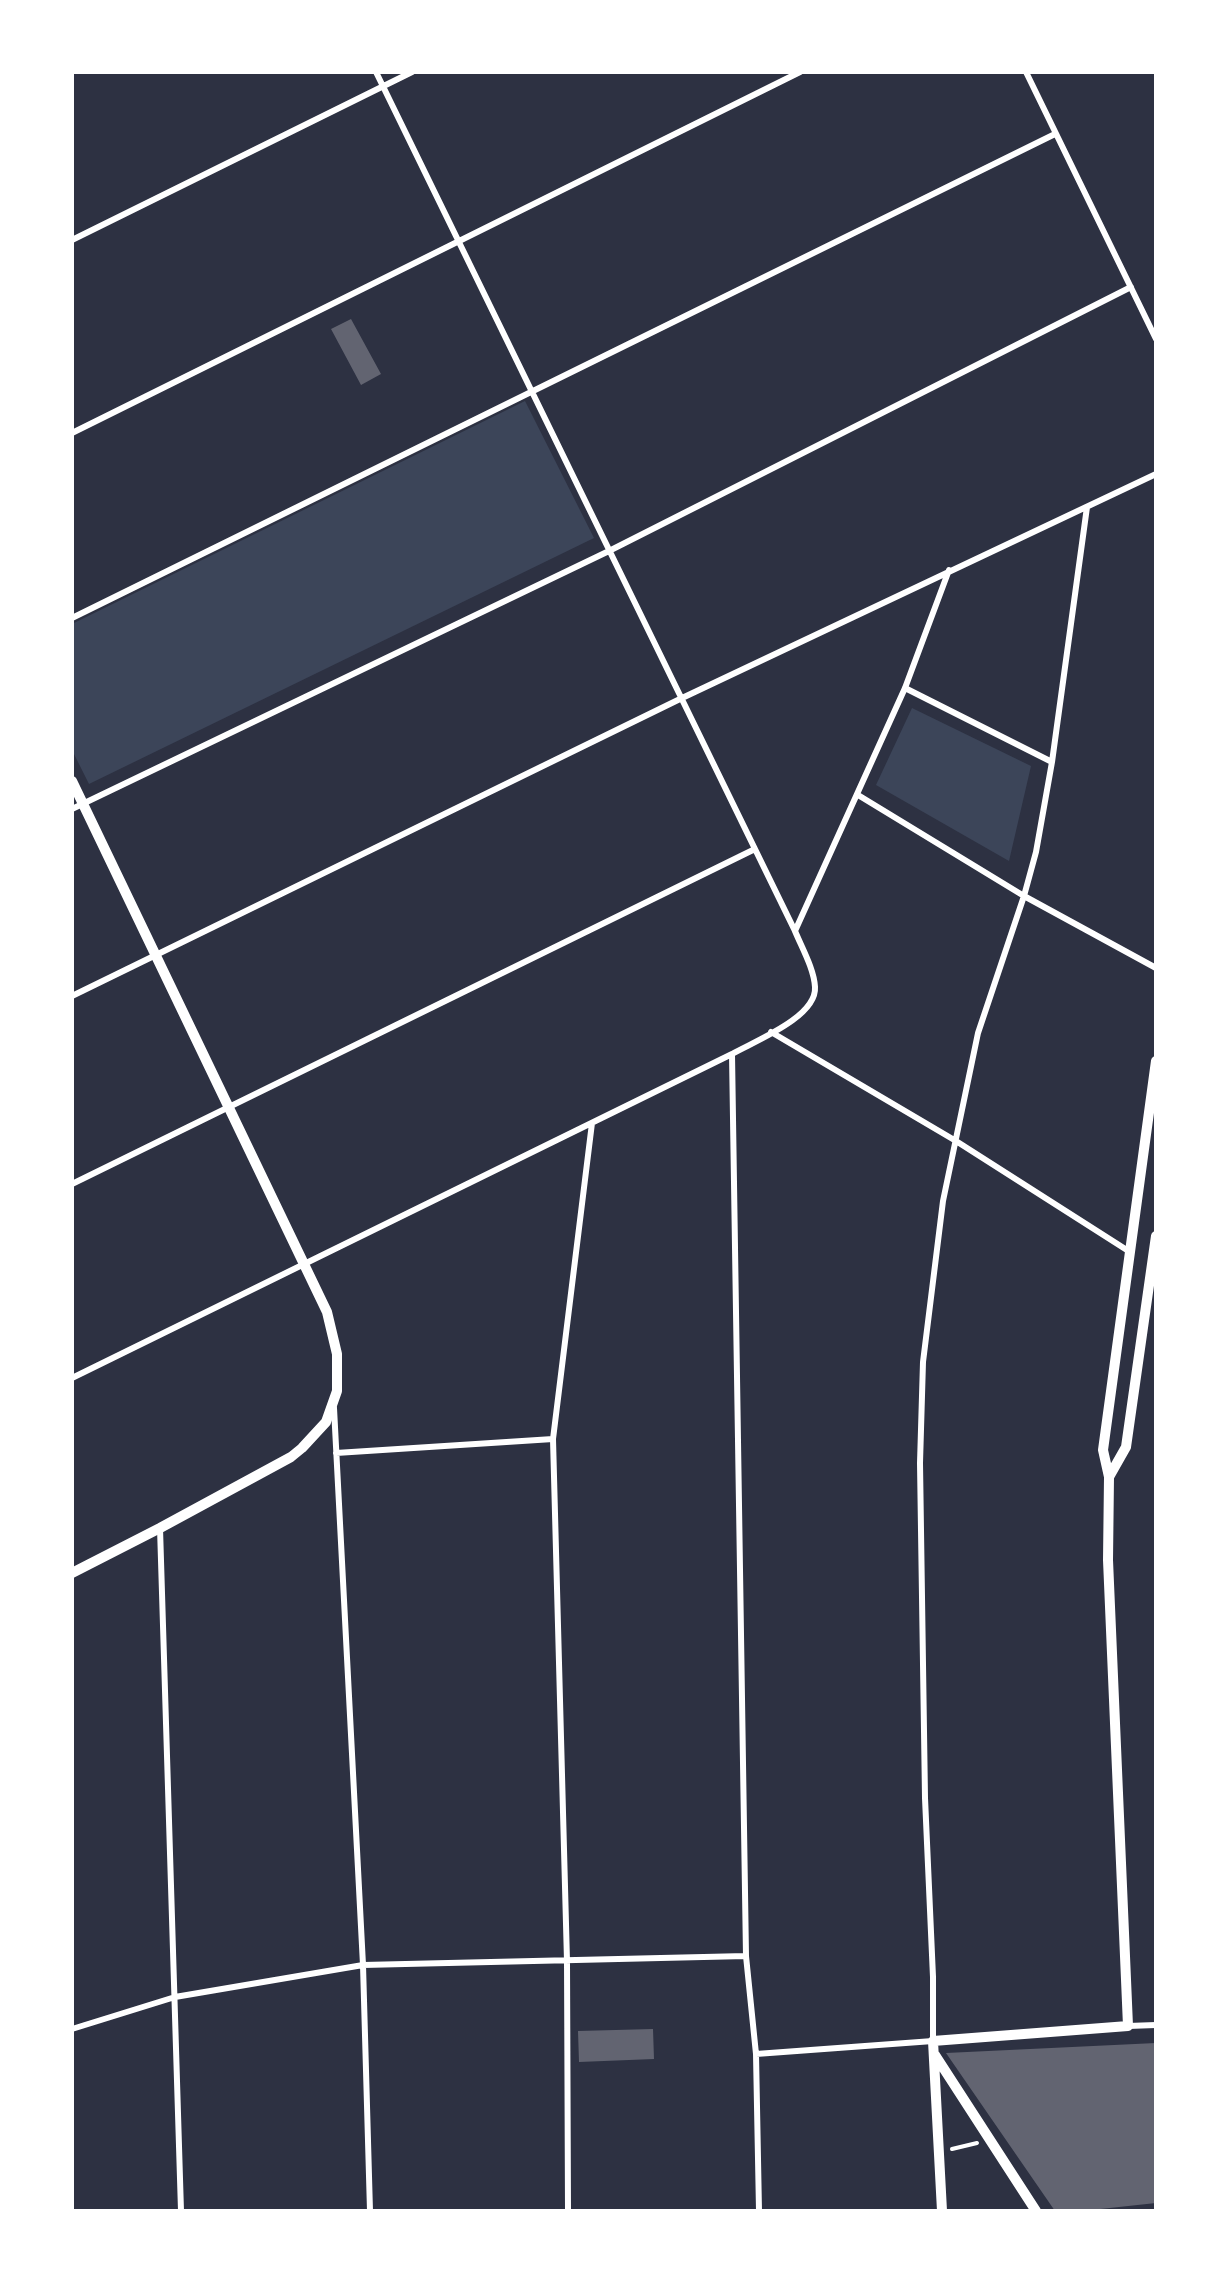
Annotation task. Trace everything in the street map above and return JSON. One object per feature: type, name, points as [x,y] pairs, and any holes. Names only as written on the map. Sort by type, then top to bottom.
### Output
[{"type":"street","points":[[72,1378],[732,1054],[800,1016],[808,1008],[816,989],[795,931],[376,72]]},
{"type":"street","points":[[72,240],[412,72]]},
{"type":"street","points":[[72,433],[800,72]]},
{"type":"street","points":[[1026,72],[1156,339]]},
{"type":"street","points":[[72,618],[1055,134]]},
{"type":"street","points":[[72,809],[609,551],[1131,287]]},
{"type":"street","points":[[72,996],[680,699],[1156,474]]},
{"type":"street","points":[[942,2211],[933,2041],[933,1977],[925,1798],[920,1463],[923,1362],[943,1201],[978,1033],[1024,896],[1036,852],[1052,762],[1087,507]]},
{"type":"street","points":[[795,931],[905,688],[950,570]]},
{"type":"street","points":[[905,688],[1052,762]]},
{"type":"street","points":[[72,781],[227,1107],[305,1262],[327,1312],[337,1354],[338,1379],[334,1404],[363,1965],[370,2211]]},
{"type":"street","points":[[858,795],[1024,896],[1156,968]]},
{"type":"street","points":[[72,1184],[755,849]]},
{"type":"street","points":[[771,1032],[956,1141],[1130,1252]]},
{"type":"street","points":[[732,1054],[746,1956],[756,2054],[759,2211]]},
{"type":"street","points":[[1128,2026],[1108,1560],[1109,1477],[1103,1450],[1156,1061]]},
{"type":"street","points":[[568,2211],[567,1961],[553,1439],[592,1123]]},
{"type":"street","points":[[1109,1477],[1126,1447],[1151,1309],[1156,1236]]},
{"type":"street","points":[[72,1573],[291,1457],[326,1422],[334,1404]]},
{"type":"street","points":[[336,1453],[553,1439]]},
{"type":"street","points":[[160,1528],[181,2211]]},
{"type":"street","points":[[72,2029],[175,1997],[363,1965],[746,1956]]},
{"type":"street","points":[[756,2054],[1156,2025]]},
{"type":"street","points":[[934,2054],[1036,2211]]},
{"type":"path","points":[[940,2159],[953,2149],[974,2143],[987,2146],[998,2154]]},
{"type":"shaded area","points":[[525,401],[594,538],[89,784],[72,750],[72,624]]},
{"type":"shaded area","points":[[912,708],[1031,766],[1009,861],[876,785]]},
{"type":"building","points":[[351,319],[381,374],[361,385],[331,329]]},
{"type":"building","points":[[653,2029],[654,2059],[579,2062],[578,2031]]},
{"type":"building","points":[[1156,2043],[1156,2203],[1082,2211],[1055,2211],[946,2053]]}]
